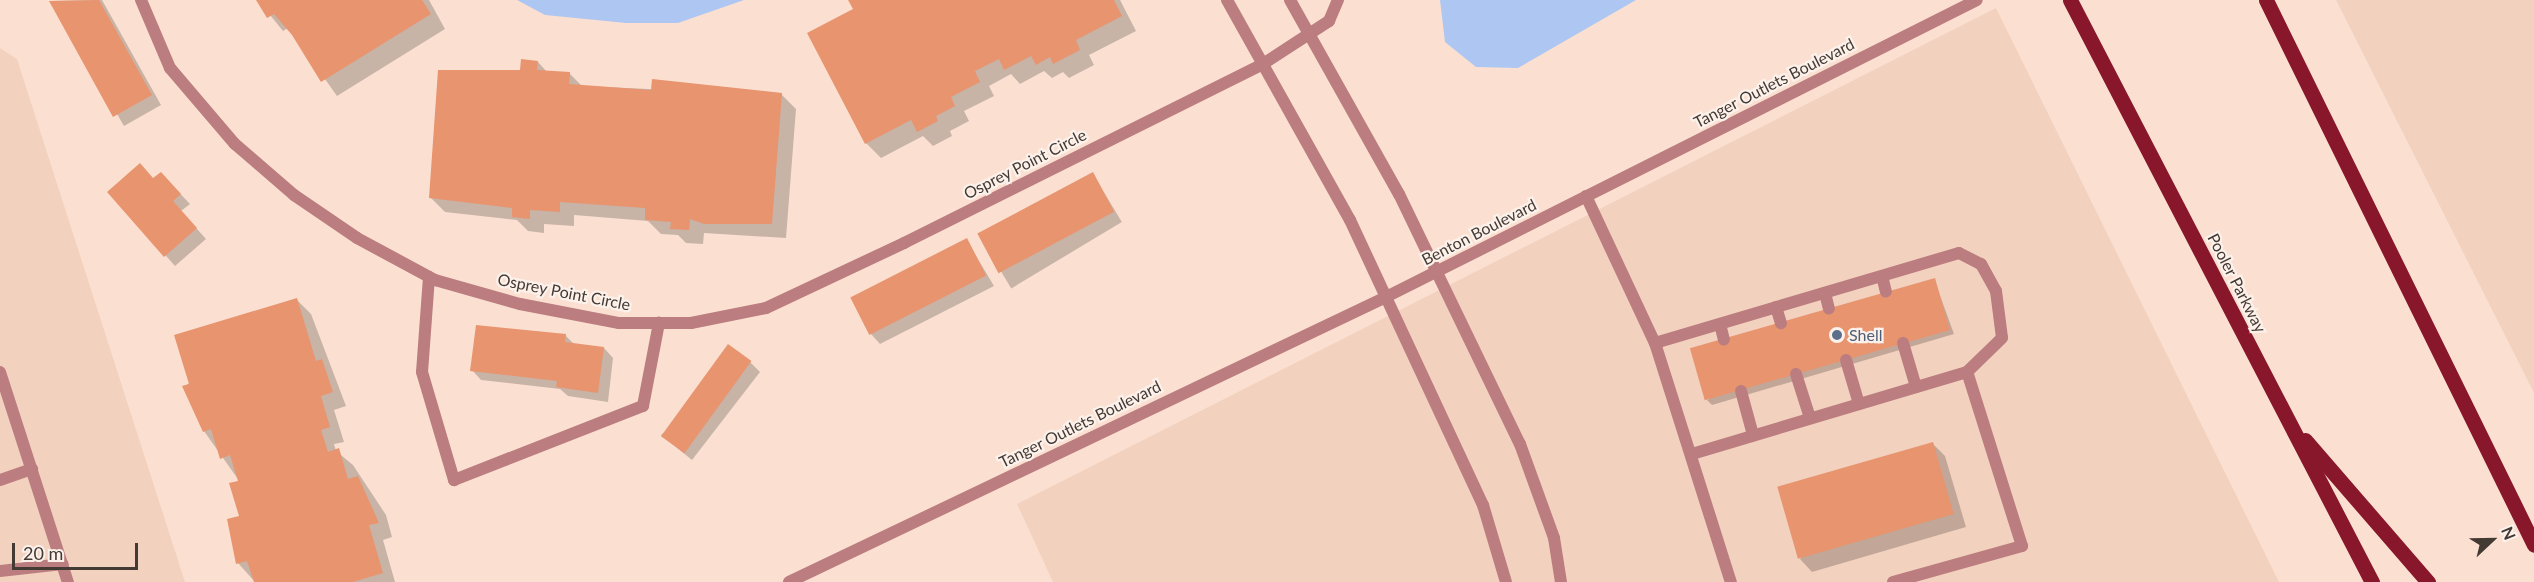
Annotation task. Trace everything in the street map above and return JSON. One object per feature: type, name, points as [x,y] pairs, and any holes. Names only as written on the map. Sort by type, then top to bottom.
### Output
[{"type":"main road","name":"Pooler Parkway","points":[[2070,0],[2372,582]]},
{"type":"main road","points":[[2266,0],[2534,545]]},
{"type":"main road","points":[[2289,422],[2428,582]]},
{"type":"street","name":"Osprey Point Circle","points":[[141,0],[170,68],[235,144],[294,195],[429,277],[520,304],[619,323],[691,323],[766,308],[1263,64],[1310,36],[1329,21],[1338,0]]},
{"type":"street","points":[[1227,0],[1350,220],[1483,505],[1506,582]]},
{"type":"street","points":[[1290,0],[1399,194],[1520,444],[1554,538],[1561,582]]},
{"type":"street","name":"Tanger Outlets Boulevard","points":[[1586,196],[1977,0]]},
{"type":"street","points":[[1586,196],[1655,344],[1731,582]]},
{"type":"street","name":"Benton Boulevard","points":[[1386,297],[1586,196]]},
{"type":"street","points":[[1655,344],[1959,253],[1982,264],[1996,291],[2002,338],[1967,372],[1692,454]]},
{"type":"street","points":[[1882,276],[1886,292]]},
{"type":"street","points":[[429,277],[422,372],[454,480],[643,406],[659,323]]},
{"type":"street","points":[[1825,293],[1829,309]]},
{"type":"street","name":"Tanger Outlets Boulevard","points":[[789,582],[1386,297]]},
{"type":"street","points":[[1776,307],[1781,323]]},
{"type":"street","points":[[1720,324],[1724,340]]},
{"type":"street","points":[[1903,343],[1916,387]]},
{"type":"street","points":[[1846,360],[1859,404]]},
{"type":"street","points":[[0,372],[68,582]]},
{"type":"street","points":[[1893,582],[2022,546],[1967,372]]},
{"type":"street","points":[[1796,374],[1810,418]]},
{"type":"street","points":[[1741,391],[1753,435]]},
{"type":"street","points":[[0,480],[32,469]]},
{"type":"street","points":[[0,571],[63,564]]},
{"type":"shaded area","points":[[2336,0],[2534,0],[2534,393]]},
{"type":"shaded area","points":[[1996,8],[2279,582],[1053,582],[1017,504]]},
{"type":"shaded area","points":[[0,48],[17,59],[185,582],[0,582]]},
{"type":"water","points":[[517,0],[744,0],[678,23],[626,23],[545,15]]},
{"type":"water","points":[[1440,0],[1636,0],[1518,68],[1476,67],[1445,42]]},
{"type":"building","points":[[99,0],[152,95],[113,117],[49,1]]},
{"type":"building","points":[[256,0],[422,0],[431,14],[321,82],[292,35],[274,14],[267,18]]},
{"type":"building","points":[[848,0],[1114,0],[1122,16],[1076,40],[1080,50],[1053,64],[1050,57],[1036,65],[1031,56],[1004,70],[999,59],[975,71],[980,82],[951,97],[955,106],[936,116],[938,121],[917,132],[911,120],[865,144],[807,33],[853,9]]},
{"type":"building","points":[[521,59],[538,61],[537,70],[570,72],[569,84],[651,90],[652,79],[782,93],[772,224],[704,224],[690,219],[689,230],[670,229],[671,222],[645,220],[645,208],[560,202],[560,212],[530,210],[530,219],[512,217],[512,208],[429,198],[438,70],[520,70]]},
{"type":"building","points":[[140,163],[153,178],[161,172],[181,194],[173,201],[197,228],[164,257],[107,192]]},
{"type":"building","points":[[1093,172],[1114,212],[998,273],[977,234]]},
{"type":"building","points":[[967,238],[986,275],[869,335],[850,297]]},
{"type":"building","name":"Shell","points":[[1935,278],[1950,330],[1705,400],[1690,348]]},
{"type":"building","points":[[297,298],[316,361],[322,359],[333,392],[321,396],[330,427],[321,430],[328,452],[339,448],[348,479],[358,476],[379,523],[369,525],[383,573],[353,582],[254,582],[247,561],[236,564],[227,519],[239,516],[229,483],[238,481],[230,455],[220,459],[211,429],[203,432],[182,386],[189,384],[174,335]]},
{"type":"building","points":[[476,325],[566,334],[565,342],[604,347],[598,393],[556,387],[557,381],[470,371]]},
{"type":"building","points":[[728,344],[751,361],[684,453],[661,436]]},
{"type":"building","points":[[1933,442],[1954,514],[1798,559],[1777,487]]},
{"type":"place","name":"Shell","points":[[1837,335]]}]
